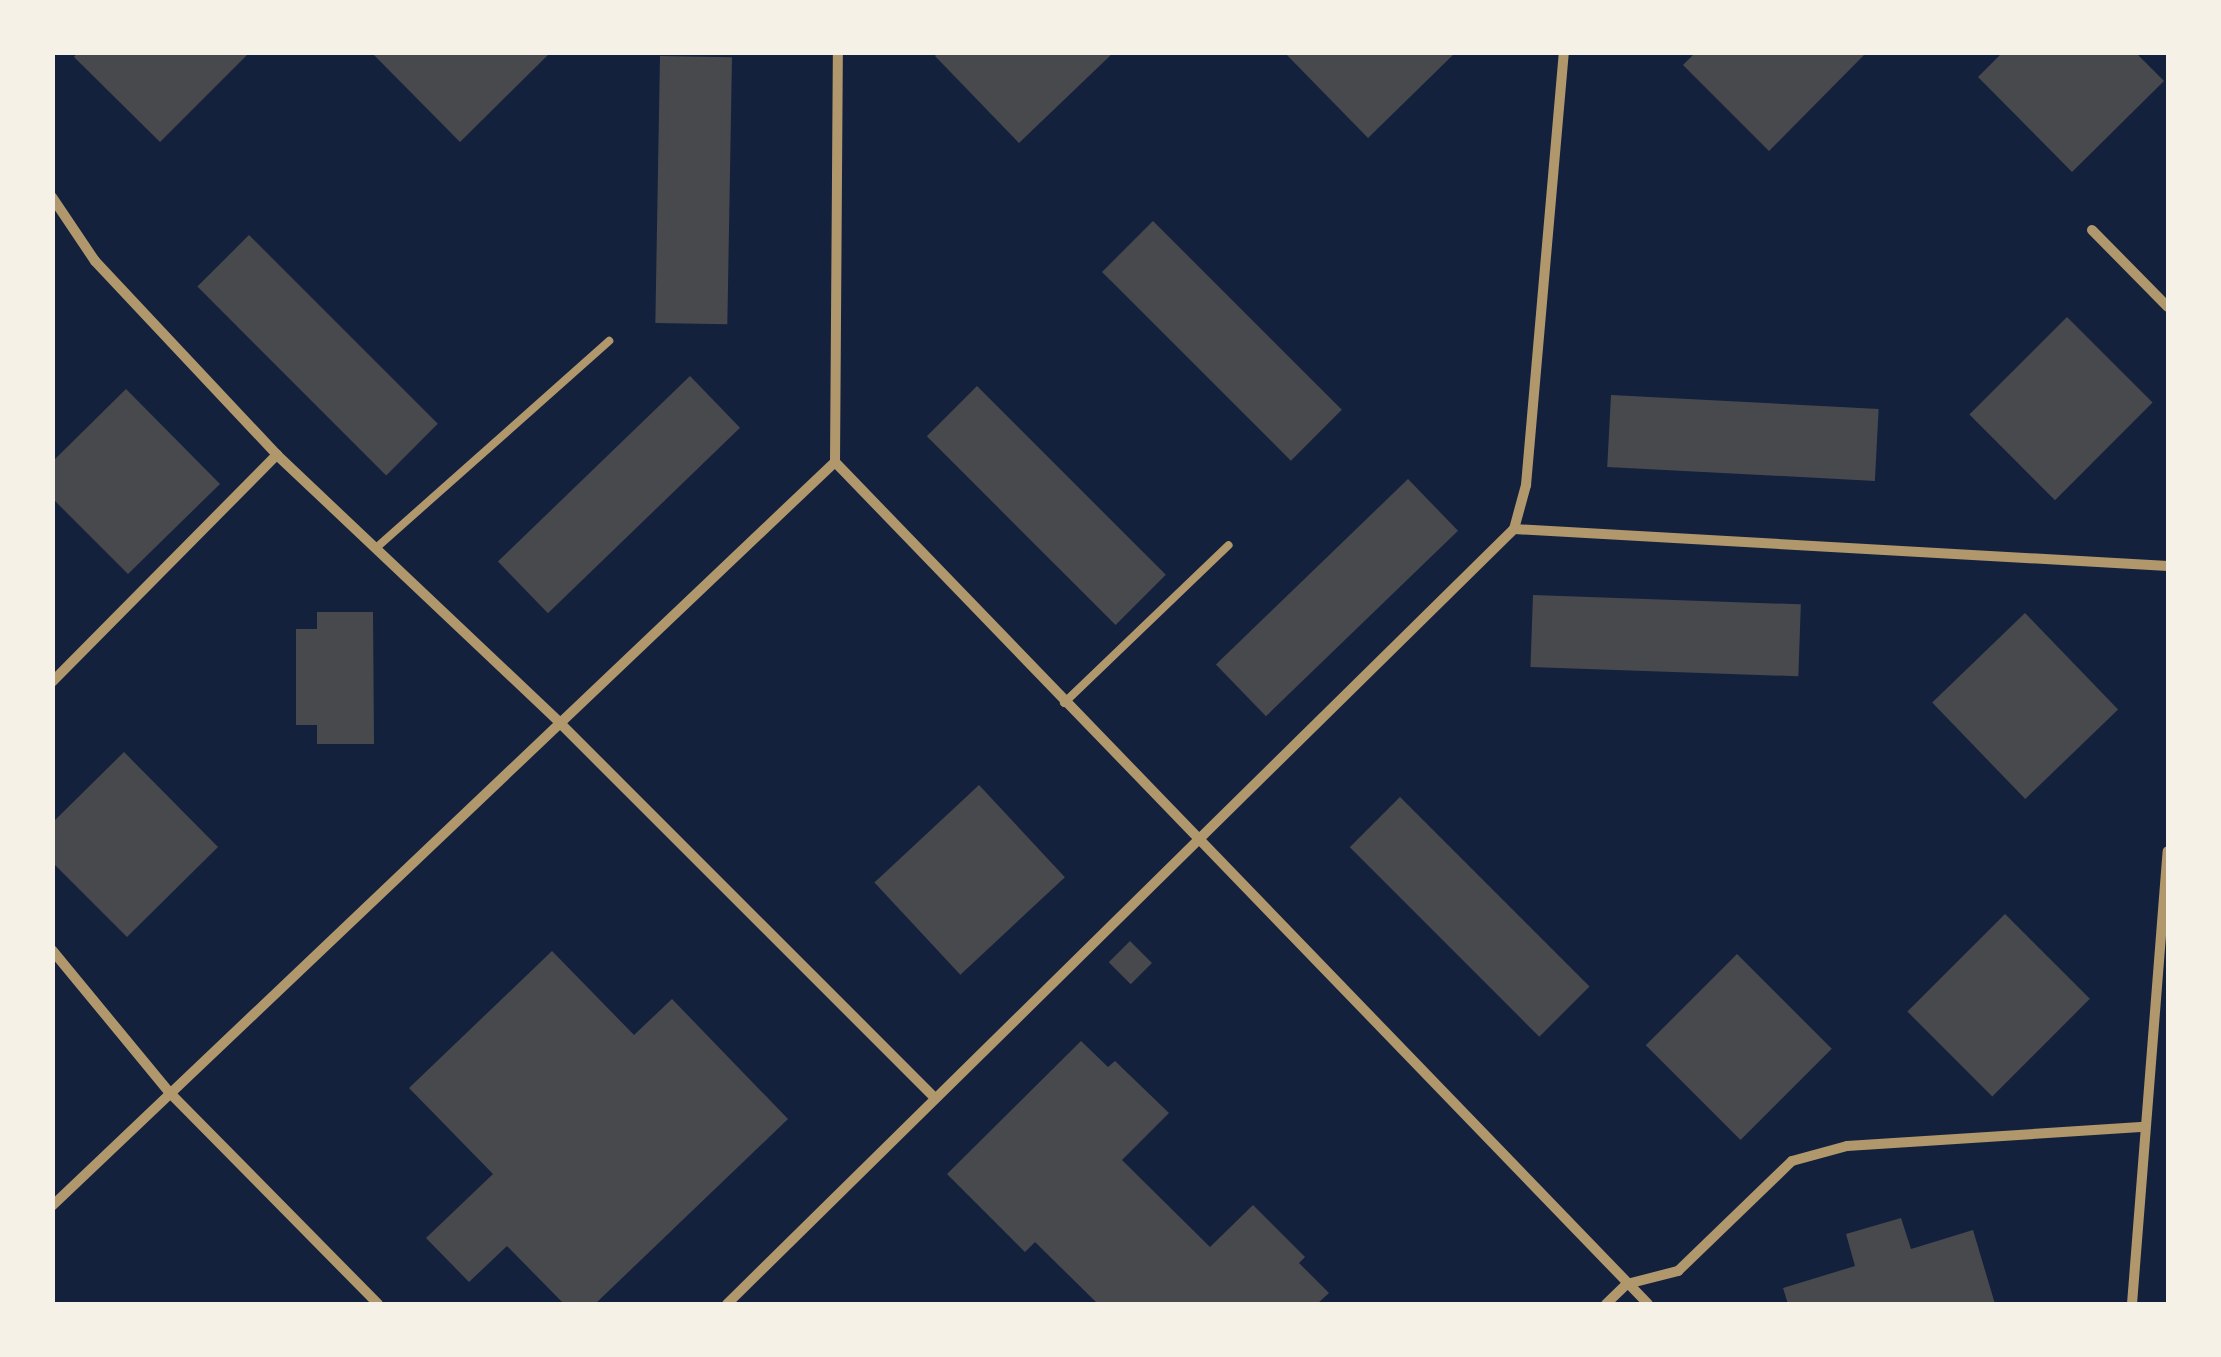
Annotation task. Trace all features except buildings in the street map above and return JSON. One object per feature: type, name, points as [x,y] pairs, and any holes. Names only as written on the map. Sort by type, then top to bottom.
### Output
[{"type":"street","points":[[838,52],[835,462],[1195,840],[1648,1304]]},
{"type":"street","points":[[727,1304],[1514,529],[1524,498],[1564,52]]},
{"type":"street","points":[[52,197],[95,262],[276,455],[559,722],[935,1098]]},
{"type":"street","points":[[2092,230],[2168,306]]},
{"type":"street","points":[[52,682],[276,455]]},
{"type":"street","points":[[52,1206],[835,462]]},
{"type":"street","points":[[1514,529],[2168,566]]},
{"type":"street","points":[[2132,1304],[2168,851]]},
{"type":"street","points":[[52,950],[170,1093],[378,1304]]},
{"type":"street","points":[[1606,1304],[1628,1284],[1678,1271],[1792,1162],[1846,1146],[2144,1128]]},
{"type":"lane","points":[[376,548],[609,341]]},
{"type":"lane","points":[[1064,703],[1229,545]]}]
